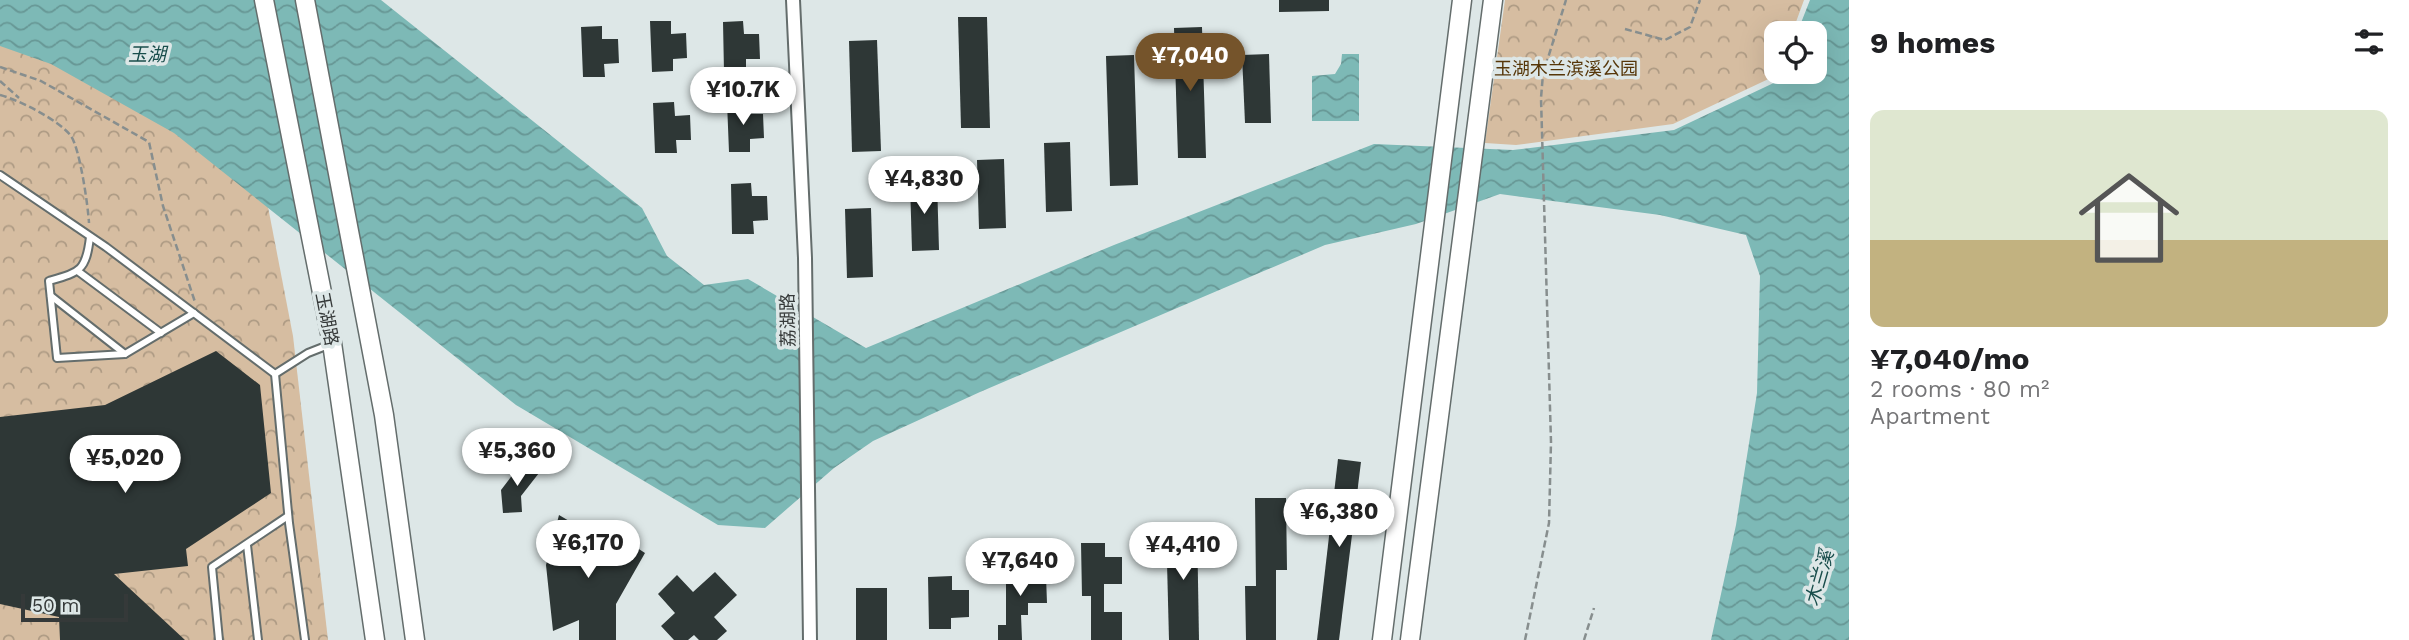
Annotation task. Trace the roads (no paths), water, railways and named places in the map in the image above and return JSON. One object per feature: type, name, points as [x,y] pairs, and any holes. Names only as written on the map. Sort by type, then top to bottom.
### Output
[{"type":"main road","name":"玉湖路","points":[[264,0],[332,344],[375,640]]},
{"type":"main road","points":[[305,0],[370,337],[403,541],[415,640]]},
{"type":"main road","points":[[1382,640],[1462,0]]},
{"type":"main road","points":[[1410,640],[1475,122],[1493,0]]},
{"type":"street","name":"荔湖路","points":[[793,0],[805,258],[810,640]]},
{"type":"lane","points":[[0,175],[90,237],[275,374],[305,640]]},
{"type":"lane","points":[[90,237],[88,259],[79,272],[49,281],[57,358],[125,354],[197,316]]},
{"type":"lane","points":[[79,272],[161,333]]},
{"type":"lane","points":[[51,296],[125,354]]},
{"type":"lane","points":[[275,374],[308,353],[332,344]]},
{"type":"lane","points":[[219,640],[212,567],[289,516]]},
{"type":"lane","points":[[247,545],[258,640]]},
{"type":"water","points":[[0,0],[381,0],[642,208],[667,256],[704,285],[748,279],[866,348],[1114,245],[1374,144],[1513,150],[1674,130],[1772,84],[1827,84],[1827,21],[1802,21],[1810,0],[1849,0],[1849,640],[1711,640],[1736,525],[1757,393],[1760,276],[1746,235],[1660,215],[1500,194],[1416,224],[1325,245],[980,392],[873,441],[834,468],[765,528],[718,525],[516,405],[174,133],[51,64],[0,46]]},
{"type":"water","points":[[1342,54],[1359,54],[1359,121],[1312,121],[1312,76],[1335,74],[1341,64]]},
{"type":"water label","name":"玉湖","points":[[147,54]]},
{"type":"water label","name":"木兰溪","points":[[1819,578]]},
{"type":"park label","name":"玉湖木兰滨溪公园","points":[[1566,69]]}]
